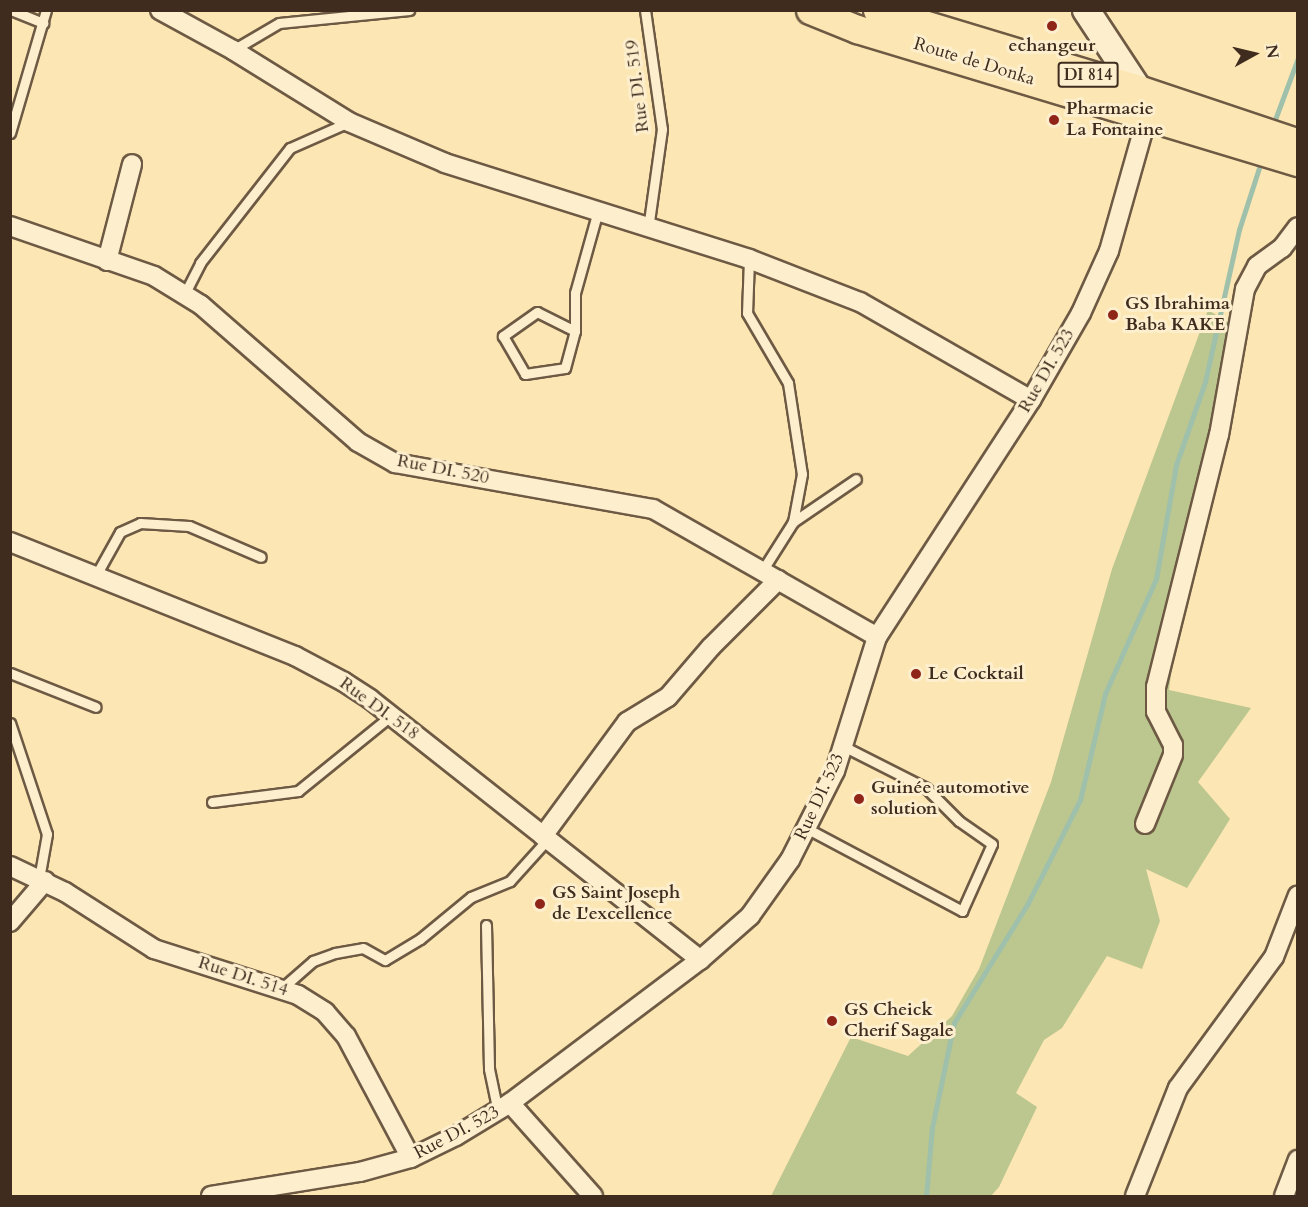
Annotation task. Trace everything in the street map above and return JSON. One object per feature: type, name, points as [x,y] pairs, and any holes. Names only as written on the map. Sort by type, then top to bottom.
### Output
[{"type":"main road","name":"Route de Donka","points":[[810,10],[857,28],[922,36],[1138,89],[1246,136]]},
{"type":"main road","name":"Route de Donka","points":[[877,10],[922,36],[1147,117],[1246,136]]},
{"type":"main road","points":[[1086,10],[1138,89],[1147,117]]},
{"type":"main road","points":[[1246,136],[1297,156]]},
{"type":"street","points":[[160,10],[233,50],[349,122],[444,163],[597,214],[749,259],[860,302],[1031,400]]},
{"type":"street","name":"Rue DI. 523","points":[[211,1197],[360,1172],[411,1158],[504,1108],[700,960],[750,916],[790,860],[806,828],[843,746],[877,637],[1031,400],[1081,313],[1109,251],[1147,117]]},
{"type":"street","points":[[107,261],[132,164]]},
{"type":"street","name":"Rue DI. 520","points":[[10,226],[154,276],[239,336],[358,442],[395,463],[653,509],[877,637]]},
{"type":"street","points":[[1145,824],[1173,755],[1173,746],[1156,711],[1156,687],[1219,435],[1245,289],[1257,266],[1282,248],[1298,227]]},
{"type":"street","name":"Rue DI. 518","points":[[10,542],[295,656],[344,682],[392,715],[700,960]]},
{"type":"street","points":[[545,838],[627,722],[668,697],[711,647],[778,580]]},
{"type":"street","name":"Rue DI. 514","points":[[10,866],[42,880],[154,950],[281,989],[325,1012],[346,1036],[411,1158]]},
{"type":"street","points":[[10,922],[42,880]]},
{"type":"street","points":[[1135,1197],[1178,1088],[1274,957],[1298,895]]},
{"type":"street","points":[[504,1108],[593,1197]]},
{"type":"street","points":[[1284,1197],[1298,1160]]},
{"type":"lane","points":[[11,10],[43,23]]},
{"type":"lane","points":[[10,133],[46,10]]},
{"type":"lane","points":[[233,50],[279,23],[409,10]]},
{"type":"lane","name":"Rue DI. 519","points":[[645,10],[662,129],[648,229]]},
{"type":"lane","points":[[184,295],[200,263],[290,148],[349,122]]},
{"type":"lane","points":[[575,332],[537,312],[503,336],[525,374],[565,369],[575,332],[575,293],[597,214]]},
{"type":"lane","points":[[749,259],[747,313],[788,383],[802,474],[793,522],[762,571]]},
{"type":"lane","points":[[793,522],[856,479]]},
{"type":"lane","points":[[94,577],[120,532],[141,523],[189,526],[261,557]]},
{"type":"lane","points":[[10,673],[96,707]]},
{"type":"lane","points":[[212,802],[298,790],[392,715]]},
{"type":"lane","points":[[10,723],[47,834],[42,880]]},
{"type":"lane","points":[[806,828],[962,910],[992,844],[959,821],[926,788],[843,746]]},
{"type":"lane","points":[[281,989],[313,962],[335,953],[363,948],[385,960],[420,939],[471,897],[510,881],[545,838]]},
{"type":"lane","points":[[486,925],[489,1069],[504,1108]]},
{"type":"green space","points":[[1208,310],[1230,323],[1236,360],[1184,575],[1169,690],[1251,708],[1198,782],[1230,819],[1187,888],[1146,869],[1160,921],[1142,969],[1107,956],[1062,1028],[1044,1040],[1016,1093],[1037,1107],[999,1187],[991,1196],[771,1196],[851,1037],[908,1056],[952,1016],[979,969],[1051,782],[1112,569]]},
{"type":"waterway","points":[[1273,125],[1298,58]]},
{"type":"waterway","points":[[926,1196],[932,1128],[954,1023],[1027,905],[1080,800],[1105,694],[1156,579],[1176,465],[1205,382],[1239,230],[1262,159]]},
{"type":"place","name":"echangeur","points":[[1052,26]]},
{"type":"place","name":"Pharmacie La Fontaine","points":[[1054,120]]},
{"type":"place","name":"GS Ibrahima Baba KAKE","points":[[1113,315]]},
{"type":"place","name":"Le Cocktail","points":[[916,674]]},
{"type":"place","name":"Guinée automotive solution","points":[[859,799]]},
{"type":"place","name":"GS Saint Joseph de L'excellence","points":[[540,904]]},
{"type":"place","name":"GS Cheick Cherif Sagale","points":[[832,1021]]}]
